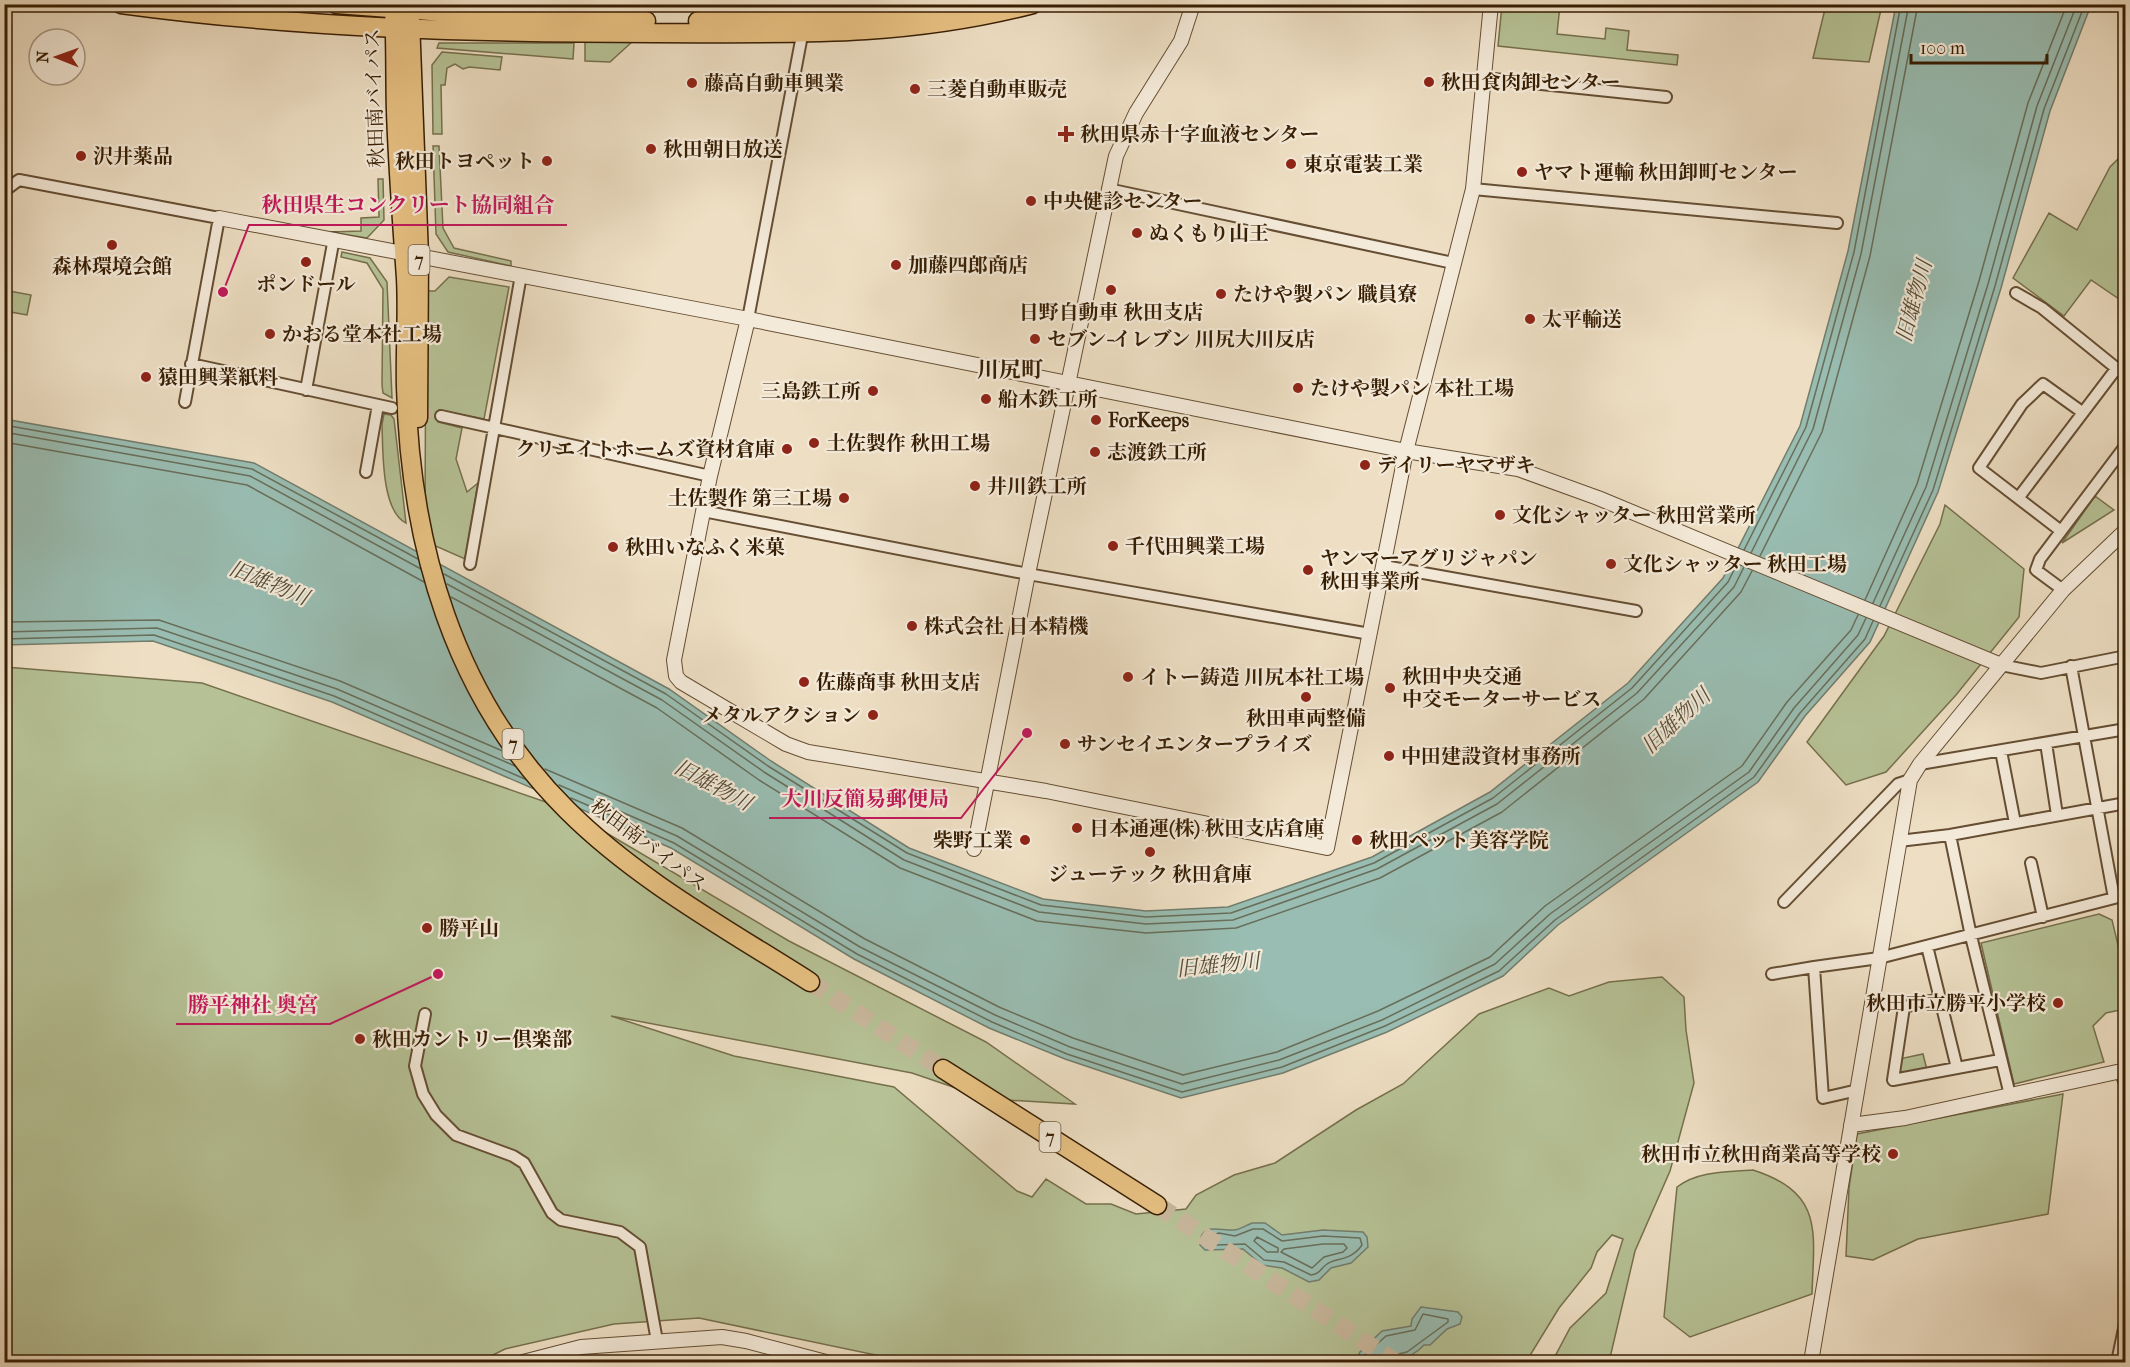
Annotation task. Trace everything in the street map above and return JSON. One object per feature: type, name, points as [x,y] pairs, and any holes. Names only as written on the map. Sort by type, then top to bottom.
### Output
[{"type":"highway","points":[[121,4],[294,23],[403,30],[921,27],[1033,4]]},
{"type":"highway","points":[[336,4],[402,10],[514,11],[635,21],[803,28],[906,10],[977,4]]},
{"type":"highway","name":"秋田南バイパス","points":[[402,10],[417,510],[435,589],[459,653],[491,711],[522,757],[566,809],[610,848],[686,903],[810,981]]},
{"type":"highway","name":"7","points":[[943,1069],[1157,1205]]},
{"type":"street","points":[[974,849],[1028,574],[1116,156],[1127,131],[1181,41],[1193,4]]},
{"type":"street","points":[[803,28],[748,319],[703,511],[674,660],[676,676],[681,682],[797,749],[989,781],[1327,848],[1406,451],[1452,263],[1473,189],[1491,4]]},
{"type":"street","points":[[1484,78],[1666,97]]},
{"type":"street","points":[[4,191],[19,180],[334,238],[1068,382],[1406,451],[1518,469],[1598,498],[2001,665],[2041,673],[2126,656]]},
{"type":"street","points":[[1108,189],[1452,263]]},
{"type":"street","points":[[1473,189],[1837,223]]},
{"type":"street","points":[[185,402],[219,218]]},
{"type":"street","points":[[306,390],[334,238]]},
{"type":"street","points":[[470,564],[521,275]]},
{"type":"street","points":[[2016,293],[2042,309],[2121,373],[2082,412],[2019,497]]},
{"type":"street","points":[[191,364],[392,408]]},
{"type":"street","points":[[2061,531],[1979,468],[2022,404],[2043,384],[2082,412]]},
{"type":"street","points":[[366,472],[378,405]]},
{"type":"street","points":[[441,416],[710,476]]},
{"type":"street","points":[[2063,591],[2036,570],[2040,559],[2126,445]]},
{"type":"street","points":[[703,511],[1028,574],[1370,634]]},
{"type":"street","points":[[1811,1362],[1910,780],[1920,764],[2063,591],[2126,530]]},
{"type":"street","points":[[1384,566],[1636,611]]},
{"type":"street","points":[[1772,974],[1879,958],[2120,897],[2097,808],[2072,666]]},
{"type":"street","points":[[1920,764],[2126,729]]},
{"type":"street","points":[[2046,743],[2057,815]]},
{"type":"street","points":[[2001,751],[2016,823]]},
{"type":"street","points":[[1784,902],[1898,784],[1910,780]]},
{"type":"street","points":[[1899,841],[1950,835],[2126,803]]},
{"type":"street","points":[[1950,835],[1971,936],[2010,1095]]},
{"type":"street","points":[[2031,863],[2043,917]]},
{"type":"street","points":[[1927,946],[1957,1068]]},
{"type":"street","points":[[1814,968],[1823,1098],[1858,1090]]},
{"type":"street","points":[[1939,999],[1904,1007],[1893,1080],[2000,1060]]},
{"type":"street","points":[[425,1014],[415,1066],[423,1094],[436,1115],[456,1135],[505,1153],[524,1163],[552,1213],[561,1220],[620,1232],[640,1247],[657,1341]]},
{"type":"street","points":[[1851,1125],[1905,1118],[2123,1070],[2126,1086]]},
{"type":"street","points":[[2118,1362],[2126,1319]]},
{"type":"street","points":[[523,1362],[581,1347],[722,1337],[826,1362]]},
{"type":"green space","points":[[1502,5],[1560,5],[1557,34],[1605,39],[1606,28],[1629,31],[1627,50],[1678,55],[1677,65],[1498,46]]},
{"type":"green space","points":[[1826,5],[1882,5],[1869,62],[1813,58]]},
{"type":"green space","points":[[633,41],[610,62],[585,61],[585,42]]},
{"type":"green space","points":[[439,43],[574,43],[573,59],[437,48]]},
{"type":"green space","points":[[442,52],[502,57],[500,70],[469,67],[463,69],[455,64],[447,68],[445,85],[441,85],[442,134],[433,134],[432,65]]},
{"type":"green space","points":[[433,146],[439,146],[443,228],[454,248],[511,261],[511,266],[448,252],[436,234]]},
{"type":"green space","points":[[2125,152],[2125,303],[2091,280],[2064,316],[2013,278],[2049,213],[2077,230],[2110,167]]},
{"type":"green space","points":[[378,179],[383,179],[384,220],[367,238],[330,232],[361,231],[361,218],[379,217]]},
{"type":"green space","points":[[342,252],[370,258],[387,282],[392,398],[383,393],[382,385],[383,289],[367,263],[341,257]]},
{"type":"green space","points":[[449,277],[509,287],[484,419],[439,410],[438,422],[462,428],[456,459],[467,492],[478,483],[465,559],[431,544],[425,519],[426,291],[435,291]]},
{"type":"green space","points":[[4,290],[31,295],[27,315],[5,311]]},
{"type":"green space","points":[[384,414],[391,415],[394,419],[406,523],[392,506],[388,493],[383,448]]},
{"type":"green space","points":[[2095,496],[2114,510],[2062,543]]},
{"type":"green space","points":[[1945,505],[2024,569],[2019,617],[1956,695],[1886,772],[1846,785],[1807,742],[1884,636],[1940,524]]},
{"type":"green space","name":"秋田カントリー倶楽部","points":[[5,667],[202,683],[566,809],[789,941],[986,1042],[1075,1104],[988,1099],[912,1073],[611,1016],[734,1056],[894,1087],[1017,1191],[1032,1197],[1046,1179],[1086,1204],[1111,1204],[1136,1214],[1186,1209],[1196,1195],[1234,1175],[1275,1163],[1356,1110],[1403,1084],[1479,1014],[1549,988],[1569,996],[1609,982],[1662,977],[1684,997],[1686,1030],[1694,1083],[1670,1171],[1635,1251],[1609,1362],[1552,1362],[1570,1328],[1606,1293],[1623,1239],[1612,1235],[1597,1252],[1591,1268],[1559,1308],[1526,1362],[909,1362],[699,1318],[614,1324],[505,1349],[479,1362],[5,1362]]},
{"type":"green space","name":"秋田市立勝平小学校","points":[[2099,914],[2112,920],[2125,974],[2125,1009],[2106,1013],[2093,1026],[2104,1062],[2014,1084],[1981,943]]},
{"type":"green space","points":[[1923,1054],[1927,1070],[1897,1076],[1899,1059]]},
{"type":"green space","points":[[2063,1094],[2048,1214],[1918,1239],[1873,1260],[1846,1256],[1849,1188],[1857,1134]]},
{"type":"green space","points":[[1753,1170],[1776,1179],[1792,1190],[1803,1203],[1810,1217],[1814,1251],[1812,1294],[1690,1337],[1664,1317],[1677,1187],[1703,1175]]},
{"type":"water","name":"旧雄物川","points":[[1896,5],[2091,5],[2050,111],[2001,288],[1938,492],[1870,642],[1805,716],[1758,782],[1558,925],[1503,976],[1387,1032],[1283,1073],[1181,1098],[1065,1059],[989,1028],[854,959],[671,848],[332,702],[153,641],[5,645],[4,419],[254,463],[669,689],[771,761],[909,848],[1043,899],[1146,911],[1228,907],[1372,857],[1490,792],[1628,683],[1723,578],[1800,426],[1848,251]]},
{"type":"water","points":[[1252,1223],[1265,1223],[1282,1235],[1323,1230],[1363,1232],[1367,1237],[1368,1247],[1351,1263],[1331,1268],[1319,1280],[1309,1282],[1282,1268],[1262,1265],[1243,1249],[1205,1250],[1200,1245],[1203,1233],[1207,1230],[1236,1230]]},
{"type":"water","points":[[1421,1307],[1458,1312],[1462,1317],[1460,1324],[1447,1329],[1430,1345],[1424,1345],[1410,1356],[1383,1363],[1356,1361],[1360,1352],[1382,1331],[1411,1326],[1412,1319]]},
{"type":"tunnel","points":[[392,408],[441,416]]},
{"type":"tunnel","points":[[810,982],[943,1069]]},
{"type":"tunnel","points":[[1157,1205],[1395,1362]]},
{"type":"place","name":"秋田食肉卸センター","points":[[1429,82]]},
{"type":"place","name":"藤高自動車興業","points":[[692,83]]},
{"type":"place","name":"三菱自動車販売","points":[[915,89]]},
{"type":"place","name":"秋田県赤十字血液センター","points":[[1066,134]]},
{"type":"place","name":"秋田朝日放送","points":[[651,149]]},
{"type":"place","name":"沢井薬品","points":[[81,156]]},
{"type":"place","name":"秋田トヨペット","points":[[547,161]]},
{"type":"place","name":"東京電装工業","points":[[1291,164]]},
{"type":"place","name":"ヤマト運輸 秋田卸町センター","points":[[1522,172]]},
{"type":"place","name":"中央健診センター","points":[[1031,201]]},
{"type":"place","name":"ぬくもり山王","points":[[1137,233]]},
{"type":"place","name":"森林環境会館","points":[[112,245]]},
{"type":"place","name":"ポンドール","points":[[306,262]]},
{"type":"place","name":"加藤四郎商店","points":[[896,265]]},
{"type":"place","name":"日野自動車 秋田支店","points":[[1111,290]]},
{"type":"place","name":"秋田県生コンクリート協同組合","points":[[223,292]]},
{"type":"place","name":"たけや製パン 職員寮","points":[[1221,294]]},
{"type":"place","name":"太平輸送","points":[[1530,319]]},
{"type":"place","name":"かおる堂本社工場","points":[[270,334]]},
{"type":"place","name":"セブン-イレブン 川尻大川反店","points":[[1035,339]]},
{"type":"place","name":"猿田興業紙料","points":[[146,377]]},
{"type":"place","name":"たけや製パン 本社工場","points":[[1298,388]]},
{"type":"place","name":"三島鉄工所","points":[[873,391]]},
{"type":"place","name":"船木鉄工所","points":[[986,399]]},
{"type":"place","name":"ForKeeps","points":[[1096,420]]},
{"type":"place","name":"土佐製作 秋田工場","points":[[814,443]]},
{"type":"place","name":"クリエイトホームズ資材倉庫","points":[[787,449]]},
{"type":"place","name":"志渡鉄工所","points":[[1095,452]]},
{"type":"place","name":"デイリーヤマザキ","points":[[1365,465]]},
{"type":"place","name":"井川鉄工所","points":[[975,486]]},
{"type":"place","name":"土佐製作 第三工場","points":[[844,498]]},
{"type":"place","name":"文化シャッター 秋田営業所","points":[[1500,515]]},
{"type":"place","name":"千代田興業工場","points":[[1113,546]]},
{"type":"place","name":"秋田いなふく米菓","points":[[613,547]]},
{"type":"place","name":"文化シャッター 秋田工場","points":[[1611,564]]},
{"type":"place","name":"ヤンマーアグリジャパン 秋田事業所","points":[[1308,570]]},
{"type":"place","name":"株式会社 日本精機","points":[[912,626]]},
{"type":"place","name":"イトー鋳造 川尻本社工場","points":[[1128,677]]},
{"type":"place","name":"佐藤商事 秋田支店","points":[[804,682]]},
{"type":"place","name":"秋田中央交通 中交モーターサービス","points":[[1390,688]]},
{"type":"place","name":"秋田車両整備","points":[[1306,697]]},
{"type":"place","name":"メタルアクション","points":[[873,715]]},
{"type":"place","name":"大川反簡易郵便局","points":[[1027,733]]},
{"type":"place","name":"サンセイエンタープライズ","points":[[1065,744]]},
{"type":"place","name":"中田建設資材事務所","points":[[1389,756]]},
{"type":"place","name":"日本通運(株) 秋田支店倉庫","points":[[1077,828]]},
{"type":"place","name":"柴野工業","points":[[1025,840]]},
{"type":"place","name":"秋田ペット美容学院","points":[[1357,840]]},
{"type":"place","name":"ジューテック 秋田倉庫","points":[[1150,852]]},
{"type":"place","name":"勝平山","points":[[427,928]]},
{"type":"place","name":"勝平神社 奥宮","points":[[438,974]]},
{"type":"place","name":"秋田市立勝平小学校","points":[[2058,1003]]},
{"type":"place","name":"秋田カントリー倶楽部","points":[[360,1039]]},
{"type":"place","name":"秋田市立秋田商業高等学校","points":[[1893,1154]]},
{"type":"district","name":"川尻町","points":[[1010,369]]}]
